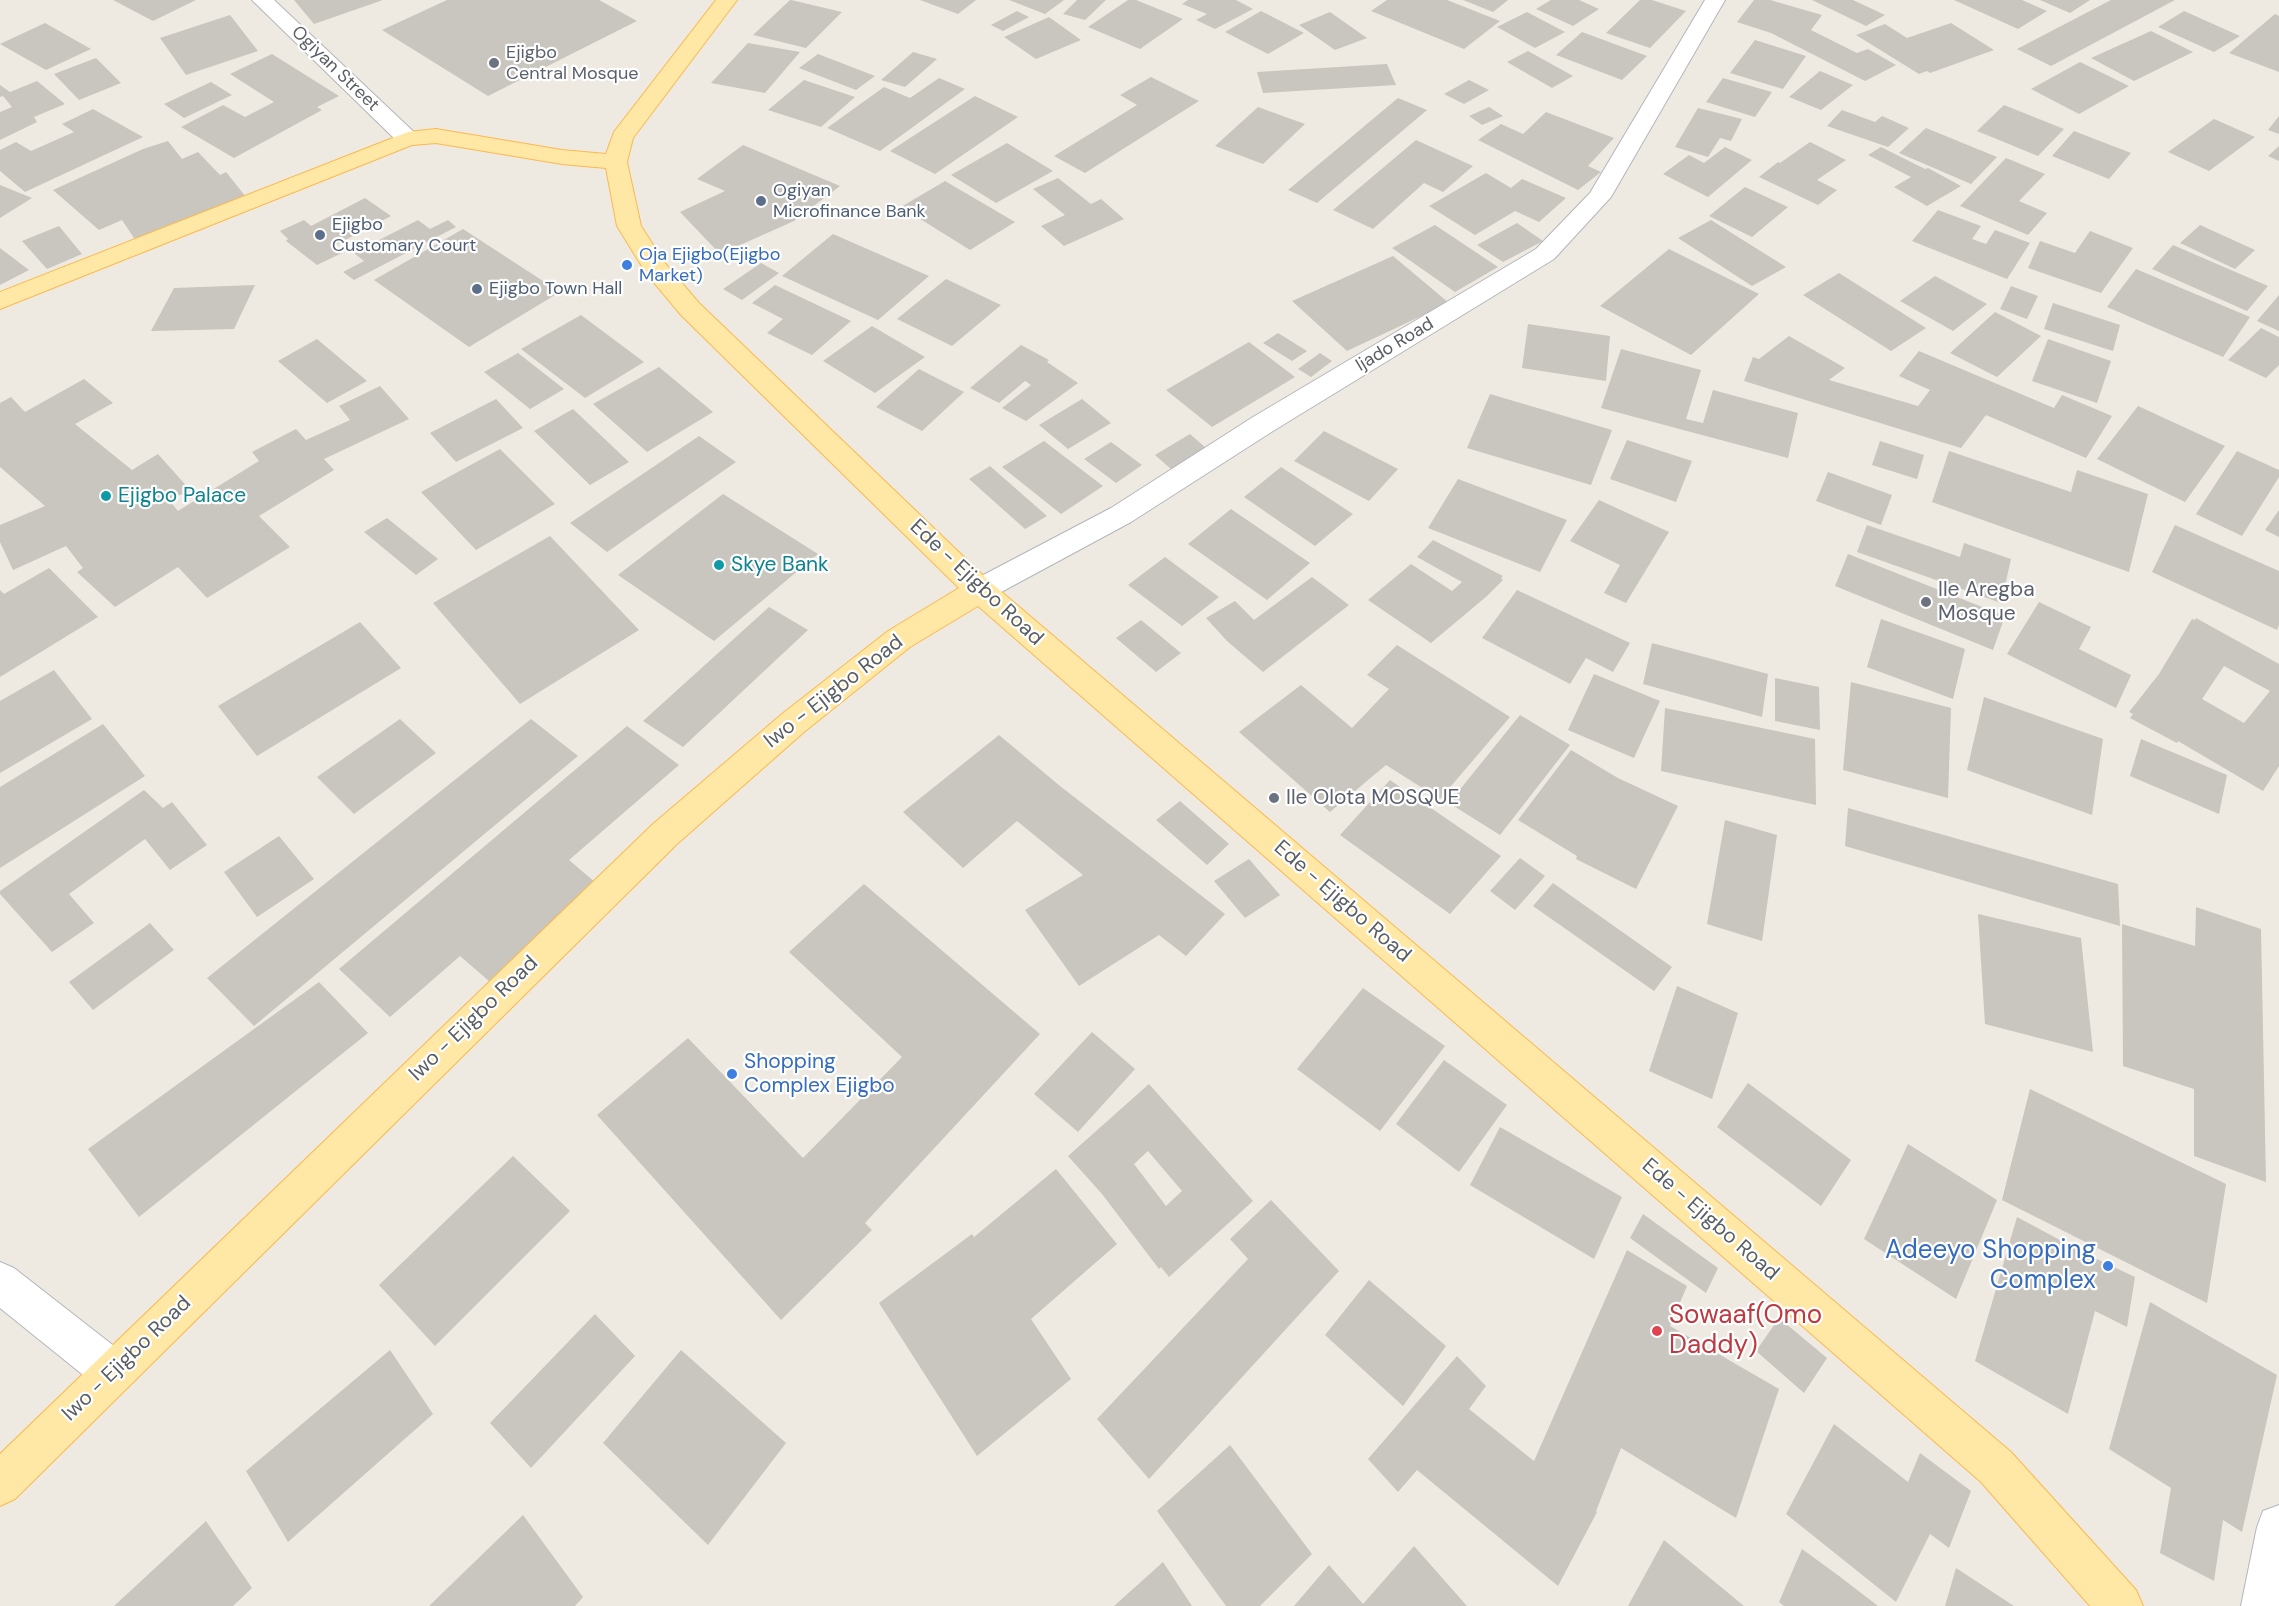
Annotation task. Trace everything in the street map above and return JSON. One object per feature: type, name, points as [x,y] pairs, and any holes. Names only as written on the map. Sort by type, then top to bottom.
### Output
[{"type":"main road","points":[[0,301],[408,139],[436,136],[562,157],[616,162],[622,137],[728,0]]},
{"type":"main road","name":"Ede - Ejigbo Road","points":[[616,162],[629,226],[655,267],[690,309],[980,590],[1996,1467],[2120,1606]]},
{"type":"main road","name":"Iwo - Ejigbo Road","points":[[0,1484],[665,834],[793,723],[899,639],[980,590]]},
{"type":"street","name":"Ogiyan Street","points":[[262,0],[408,139]]},
{"type":"street","name":"Ijado Road","points":[[980,590],[1121,515],[1263,424],[1545,254],[1599,197],[1716,0]]},
{"type":"street","points":[[0,1282],[113,1372]]},
{"type":"street","points":[[2264,1606],[2279,1527]]},
{"type":"building","points":[[113,0],[196,0],[153,21]]},
{"type":"building","points":[[294,0],[383,0],[314,24]]},
{"type":"building","name":"Ejigbo Central Mosque","points":[[447,0],[599,0],[637,21],[488,96],[382,30]]},
{"type":"building","points":[[790,0],[842,12],[806,48],[753,35]]},
{"type":"building","points":[[920,0],[976,0],[958,14]]},
{"type":"building","points":[[1009,0],[1064,0],[1045,14]]},
{"type":"building","points":[[1077,0],[1106,0],[1085,20],[1063,14]]},
{"type":"building","points":[[1128,0],[1136,0],[1183,19],[1140,49],[1088,27]]},
{"type":"building","points":[[1188,0],[1236,0],[1253,9],[1215,29],[1196,20],[1207,14],[1182,4]]},
{"type":"building","points":[[1387,0],[1447,0],[1500,21],[1464,49],[1371,11]]},
{"type":"building","points":[[1463,0],[1508,0],[1493,12]]},
{"type":"building","points":[[1551,0],[1579,0],[1599,9],[1573,26],[1536,9]]},
{"type":"building","points":[[1640,0],[1652,0],[1686,11],[1650,48],[1606,33]]},
{"type":"building","points":[[1754,0],[1770,0],[1822,15],[1811,30],[1857,53],[1868,49],[1896,65],[1865,81],[1771,33],[1737,22]]},
{"type":"building","points":[[1812,0],[1853,0],[1885,15],[1866,26]]},
{"type":"building","points":[[1954,0],[2022,0],[2047,11],[2018,29]]},
{"type":"building","points":[[2040,0],[2090,0],[2070,13]]},
{"type":"building","points":[[2111,0],[2175,0],[2051,66],[2017,49]]},
{"type":"building","points":[[1017,11],[1029,17],[1003,31],[991,25]]},
{"type":"building","points":[[1261,11],[1304,33],[1268,54],[1225,32]]},
{"type":"building","points":[[2184,11],[2240,36],[2214,52],[2158,27]]},
{"type":"building","points":[[1330,12],[1367,38],[1335,50],[1299,25]]},
{"type":"building","points":[[1527,12],[1565,32],[1535,48],[1497,27]]},
{"type":"building","points":[[2275,14],[2279,16],[2279,72],[2229,53]]},
{"type":"building","points":[[230,15],[258,51],[186,75],[160,38]]},
{"type":"building","points":[[1049,17],[1081,40],[1036,59],[1004,37]]},
{"type":"building","points":[[45,23],[91,49],[46,70],[0,44]]},
{"type":"building","points":[[1951,23],[1994,50],[1930,73],[1927,71],[1919,74],[1856,35],[1885,24],[1907,38]]},
{"type":"building","points":[[2151,31],[2193,52],[2134,81],[2091,58]]},
{"type":"building","points":[[1582,32],[1647,56],[1622,80],[1556,55]]},
{"type":"building","points":[[1755,40],[1806,56],[1783,89],[1730,73]]},
{"type":"building","points":[[748,43],[800,52],[765,93],[711,83]]},
{"type":"building","points":[[1528,51],[1573,76],[1552,88],[1507,62]]},
{"type":"building","points":[[913,52],[937,59],[905,87],[881,80]]},
{"type":"building","points":[[272,54],[339,96],[317,107],[322,110],[234,158],[181,127],[223,105],[245,117],[274,102],[230,74]]},
{"type":"building","points":[[818,54],[875,76],[856,90],[799,68]]},
{"type":"building","points":[[96,58],[121,83],[79,100],[54,74]]},
{"type":"building","points":[[2080,62],[2129,86],[2079,114],[2031,89]]},
{"type":"building","points":[[1387,64],[1396,85],[1263,93],[1257,72]]},
{"type":"building","points":[[1820,71],[1853,85],[1821,110],[1789,97]]},
{"type":"building","points":[[1151,77],[1199,101],[1085,173],[1054,156],[1137,105],[1120,95]]},
{"type":"building","points":[[939,78],[965,89],[880,151],[827,128],[884,87],[910,98]]},
{"type":"building","points":[[1723,78],[1772,92],[1755,117],[1706,102]]},
{"type":"building","points":[[804,80],[855,97],[821,127],[768,110]]},
{"type":"building","points":[[1469,80],[1489,90],[1464,104],[1444,94]]},
{"type":"building","points":[[37,81],[65,104],[34,117],[37,122],[0,140],[0,112],[12,107],[3,96],[0,97],[0,85],[10,92]]},
{"type":"building","points":[[211,82],[232,95],[184,118],[164,104]]},
{"type":"building","points":[[975,96],[1018,117],[935,174],[890,151]]},
{"type":"building","points":[[1398,98],[1427,110],[1317,203],[1288,190]]},
{"type":"building","points":[[2004,105],[2064,129],[2038,156],[1977,131]]},
{"type":"building","points":[[1258,107],[1305,124],[1263,164],[1215,146]]},
{"type":"building","points":[[1489,107],[1503,116],[1482,125],[1469,116]]},
{"type":"building","points":[[1698,108],[1742,119],[1731,141],[1720,138],[1708,157],[1675,147]]},
{"type":"building","points":[[93,109],[143,137],[25,192],[0,171],[0,150],[16,142],[31,151],[74,132],[62,124]]},
{"type":"building","points":[[1842,110],[1875,122],[1882,116],[1909,128],[1888,147],[1827,126]]},
{"type":"building","points":[[1546,112],[1614,138],[1588,166],[1601,172],[1578,190],[1478,140],[1501,124],[1523,134]]},
{"type":"building","points":[[2279,116],[2279,134],[2268,130]]},
{"type":"building","points":[[2214,119],[2255,137],[2209,171],[2168,152]]},
{"type":"building","points":[[1926,128],[1997,157],[1971,184],[1899,153]]},
{"type":"building","points":[[2074,131],[2131,153],[2109,179],[2052,156]]},
{"type":"building","points":[[1416,140],[1473,166],[1443,192],[1424,183],[1373,229],[1333,210]]},
{"type":"building","points":[[168,141],[182,159],[198,152],[220,175],[226,172],[246,197],[136,241],[122,220],[99,230],[53,190],[143,149]]},
{"type":"building","points":[[1810,142],[1846,160],[1817,180],[1837,190],[1818,205],[1759,177]]},
{"type":"building","points":[[1007,143],[1053,171],[996,203],[951,175]]},
{"type":"building","name":"Ogiyan Microfinance Bank","points":[[743,145],[840,186],[794,221],[720,254],[680,212],[725,191],[697,179]]},
{"type":"building","points":[[2279,146],[2279,161],[2268,156]]},
{"type":"building","points":[[1725,147],[1752,160],[1708,197],[1663,174],[1689,155],[1704,163]]},
{"type":"building","points":[[1881,147],[1961,186],[1927,206],[1894,187],[1911,177],[1868,155]]},
{"type":"building","points":[[2006,158],[2045,174],[2019,201],[2047,213],[2028,235],[1960,206]]},
{"type":"building","points":[[1486,173],[1511,188],[1522,179],[1566,198],[1539,222],[1515,211],[1475,235],[1429,206]]},
{"type":"building","points":[[1058,178],[1091,204],[1101,199],[1124,219],[1064,246],[1041,226],[1065,215],[1033,189]]},
{"type":"building","points":[[945,181],[1015,222],[970,250],[901,207]]},
{"type":"building","points":[[0,185],[32,198],[0,218]]},
{"type":"building","points":[[1745,187],[1788,207],[1752,237],[1709,216]]},
{"type":"building","name":"Ejigbo Customary Court","points":[[365,198],[391,216],[334,246],[342,253],[317,265],[286,241],[288,239],[280,231],[304,220],[311,226]]},
{"type":"building","points":[[1938,210],[1981,226],[1972,239],[1986,244],[1995,230],[2030,243],[2007,279],[1912,241]]},
{"type":"building","points":[[418,220],[430,229],[448,220],[456,227],[354,280],[343,272],[364,261],[354,253]]},
{"type":"building","points":[[1711,220],[1786,267],[1752,286],[1678,238]]},
{"type":"building","points":[[1517,223],[1543,241],[1503,262],[1477,245]]},
{"type":"building","points":[[1435,225],[1498,267],[1455,292],[1392,248]]},
{"type":"building","points":[[2200,225],[2255,250],[2235,269],[2180,243]]},
{"type":"building","points":[[59,226],[82,254],[47,269],[22,241]]},
{"type":"building","points":[[463,229],[560,292],[469,347],[374,280]]},
{"type":"building","points":[[2090,231],[2133,248],[2101,293],[2028,268],[2040,241],[2075,253]]},
{"type":"building","points":[[833,234],[929,276],[878,320],[782,276]]},
{"type":"building","points":[[2173,245],[2268,286],[2247,311],[2152,269]]},
{"type":"building","points":[[0,248],[29,270],[0,285]]},
{"type":"building","points":[[1669,249],[1759,294],[1691,355],[1600,306]]},
{"type":"building","points":[[1393,256],[1449,303],[1347,351],[1292,301]]},
{"type":"building","points":[[761,263],[779,273],[742,300],[723,289]]},
{"type":"building","points":[[2136,269],[2250,317],[2223,357],[2107,307]]},
{"type":"building","points":[[1839,273],[1926,328],[1891,351],[1803,295]]},
{"type":"building","points":[[1935,276],[1987,304],[1953,331],[1900,301]]},
{"type":"building","points":[[946,279],[1001,305],[952,346],[897,319]]},
{"type":"building","points":[[255,285],[234,329],[151,331],[174,288]]},
{"type":"building","points":[[775,285],[851,321],[812,355],[767,333],[783,319],[752,303]]},
{"type":"building","points":[[2011,286],[2038,296],[2027,319],[2000,309]]},
{"type":"building","points":[[2279,295],[2279,331],[2257,321]]},
{"type":"building","points":[[2053,303],[2120,325],[2113,351],[2044,329]]},
{"type":"building","points":[[1995,312],[2041,336],[1997,377],[1950,353]]},
{"type":"building","points":[[581,315],[644,362],[585,398],[521,349]]},
{"type":"building","points":[[1528,324],[1610,336],[1606,381],[1522,368]]},
{"type":"building","points":[[872,326],[925,357],[875,393],[823,361]]},
{"type":"building","points":[[2261,328],[2279,337],[2279,365],[2266,378],[2228,360]]},
{"type":"building","points":[[1278,333],[1307,351],[1292,361],[1263,343]]},
{"type":"building","points":[[1789,336],[1845,368],[1829,380],[1918,406],[1930,390],[1899,376],[1919,351],[2054,408],[2062,395],[2112,416],[2086,458],[1986,415],[1961,448],[1744,381],[1753,357],[1759,359]]},
{"type":"building","points":[[317,339],[367,381],[327,403],[278,361]]},
{"type":"building","points":[[2048,339],[2111,361],[2097,403],[2032,381]]},
{"type":"building","points":[[1249,342],[1295,377],[1212,427],[1166,390]]},
{"type":"building","points":[[1021,345],[1049,360],[1047,362],[1078,383],[1026,421],[1002,408],[1031,385],[1025,381],[999,403],[970,388]]},
{"type":"building","points":[[1621,349],[1701,370],[1686,419],[1703,423],[1713,390],[1798,413],[1788,458],[1601,408]]},
{"type":"building","points":[[518,353],[564,389],[530,409],[484,372]]},
{"type":"building","points":[[1320,353],[1332,361],[1311,377],[1298,369]]},
{"type":"building","points":[[659,367],[713,412],[647,452],[593,404]]},
{"type":"building","points":[[919,369],[964,392],[922,431],[876,407]]},
{"type":"building","name":"Ejigbo Palace","points":[[84,379],[113,403],[75,424],[132,470],[158,454],[191,491],[168,499],[178,511],[259,461],[252,452],[296,429],[306,440],[350,420],[339,406],[380,386],[409,419],[324,459],[334,470],[259,516],[290,547],[207,598],[178,567],[115,607],[77,572],[83,568],[66,546],[13,570],[0,542],[0,525],[45,506],[0,467],[0,403],[11,397],[25,412]]},
{"type":"building","points":[[1490,394],[1612,430],[1591,485],[1467,448]]},
{"type":"building","points":[[496,399],[523,428],[456,462],[430,433]]},
{"type":"building","points":[[1082,399],[1111,423],[1068,449],[1039,425]]},
{"type":"building","points":[[2138,406],[2225,446],[2185,502],[2097,459]]},
{"type":"building","points":[[573,409],[629,462],[590,485],[534,431]]},
{"type":"building","points":[[1324,431],[1398,469],[1369,501],[1294,461]]},
{"type":"building","points":[[1190,434],[1206,448],[1171,469],[1155,455]]},
{"type":"building","points":[[699,436],[736,462],[607,552],[570,523]]},
{"type":"building","points":[[1627,440],[1692,461],[1676,502],[1610,479]]},
{"type":"building","points":[[1044,441],[1103,486],[1061,514],[1002,467]]},
{"type":"building","points":[[1880,441],[1924,455],[1917,479],[1872,465]]},
{"type":"building","points":[[1111,442],[1142,465],[1116,483],[1084,459]]},
{"type":"building","points":[[500,449],[555,504],[476,550],[421,492]]},
{"type":"building","points":[[1949,451],[2071,492],[2077,470],[2148,494],[2129,572],[1932,502]]},
{"type":"building","points":[[2237,451],[2279,470],[2279,477],[2242,536],[2196,514]]},
{"type":"building","points":[[990,466],[1047,516],[1025,529],[969,479]]},
{"type":"building","points":[[1281,467],[1353,514],[1315,546],[1244,497]]},
{"type":"building","points":[[1828,472],[1892,495],[1881,525],[1816,501]]},
{"type":"building","points":[[1458,479],[1567,520],[1540,572],[1428,528]]},
{"type":"building","name":"Skye Bank","points":[[723,494],[818,554],[714,641],[618,575]]},
{"type":"building","points":[[1599,500],[1669,532],[1626,603],[1604,593],[1620,565],[1570,541]]},
{"type":"building","points":[[1231,509],[1310,563],[1267,600],[1188,544]]},
{"type":"building","points":[[2279,510],[2279,537],[2265,530]]},
{"type":"building","points":[[387,518],[438,559],[416,575],[364,532]]},
{"type":"building","points":[[1867,525],[1960,557],[1964,543],[2011,559],[2001,603],[1857,552]]},
{"type":"building","points":[[2175,525],[2279,571],[2279,625],[2277,630],[2152,572]]},
{"type":"building","points":[[550,536],[639,630],[520,704],[433,603]]},
{"type":"building","points":[[1433,540],[1503,576],[1501,578],[1503,580],[1431,643],[1368,600],[1411,564],[1452,591],[1462,582],[1417,557]]},
{"type":"building","points":[[1848,554],[2005,616],[1993,650],[1835,586]]},
{"type":"building","points":[[1165,557],[1219,597],[1182,626],[1128,585]]},
{"type":"building","points":[[49,568],[98,617],[0,677],[0,590],[4,594]]},
{"type":"building","points":[[1312,577],[1349,605],[1263,672],[1227,641],[1206,618],[1235,601],[1254,620]]},
{"type":"building","points":[[1517,590],[1630,643],[1613,672],[1586,658],[1570,684],[1482,638]]},
{"type":"building","points":[[2039,602],[2091,627],[2079,649],[2131,675],[2116,708],[2007,654]]},
{"type":"building","points":[[769,607],[808,630],[683,747],[643,721]]},
{"type":"building","points":[[2196,618],[2279,664],[2279,766],[2263,791],[2178,741],[2177,743],[2130,718],[2133,714],[2129,712],[2159,674],[2192,619]],"holes":[[[2224,666],[2270,691],[2244,723],[2202,699]]]},
{"type":"building","points":[[1881,619],[1965,649],[1953,699],[1867,667]]},
{"type":"building","points":[[1141,620],[1181,653],[1156,672],[1116,638]]},
{"type":"building","points":[[360,622],[401,668],[257,756],[218,706]]},
{"type":"building","points":[[1652,643],[1768,674],[1762,717],[1643,684]]},
{"type":"building","points":[[1397,645],[1510,717],[1440,799],[1386,765],[1330,812],[1239,732],[1301,685],[1352,728],[1389,689],[1367,675]]},
{"type":"building","points":[[54,670],[92,719],[0,773],[0,701]]},
{"type":"building","points":[[1594,674],[1660,701],[1634,758],[1568,730]]},
{"type":"building","points":[[1775,678],[1819,687],[1820,730],[1775,721]]},
{"type":"building","points":[[1851,682],[1951,708],[1948,798],[1843,770]]},
{"type":"building","points":[[1984,697],[2103,739],[2092,815],[1967,770]]},
{"type":"building","points":[[1665,708],[1815,739],[1816,805],[1661,771]]},
{"type":"building","points":[[1520,715],[1570,745],[1500,835],[1449,803]]},
{"type":"building","points":[[400,719],[436,753],[354,814],[317,777]]},
{"type":"building","points":[[531,719],[578,756],[254,1026],[207,978]]},
{"type":"building","points":[[103,724],[145,776],[0,868],[0,787]]},
{"type":"building","points":[[627,726],[679,765],[569,860],[596,883],[489,981],[460,956],[390,1017],[339,969]]},
{"type":"building","points":[[999,735],[1060,786],[1225,914],[1186,956],[1159,935],[1079,986],[1025,910],[1083,875],[1017,821],[963,868],[903,812]]},
{"type":"building","points":[[2141,739],[2227,775],[2219,814],[2130,776]]},
{"type":"building","points":[[1571,750],[1618,778],[1678,806],[1636,889],[1576,859],[1577,856],[1518,820]]},
{"type":"building","points":[[1390,780],[1501,856],[1450,914],[1340,835]]},
{"type":"building","points":[[144,790],[163,808],[172,802],[207,845],[170,870],[145,839],[69,894],[94,923],[52,952],[0,894],[0,891]]},
{"type":"building","points":[[1180,801],[1229,844],[1207,865],[1156,820]]},
{"type":"building","points":[[1848,808],[2118,884],[2120,926],[1845,846]]},
{"type":"building","points":[[1725,820],[1777,835],[1762,941],[1707,924]]},
{"type":"building","points":[[279,836],[314,879],[257,917],[224,872]]},
{"type":"building","points":[[1520,858],[1545,876],[1515,910],[1490,891]]},
{"type":"building","points":[[1249,859],[1280,895],[1245,918],[1214,881]]},
{"type":"building","points":[[1553,883],[1672,967],[1654,991],[1533,906]]},
{"type":"building","points":[[864,884],[1040,1034],[865,1223],[872,1230],[781,1320],[597,1115],[688,1038],[803,1158],[902,1057],[789,952]]},
{"type":"building","points":[[2196,907],[2261,929],[2266,1182],[2194,1156],[2194,1089],[2123,1066],[2122,924],[2195,946]]},
{"type":"building","points":[[1978,914],[2081,938],[2093,1052],[1985,1024]]},
{"type":"building","points":[[150,923],[174,950],[93,1010],[69,982]]},
{"type":"building","points":[[319,982],[368,1033],[139,1217],[88,1149]]},
{"type":"building","points":[[1677,986],[1738,1013],[1712,1099],[1649,1071]]},
{"type":"building","points":[[1363,988],[1445,1046],[1380,1131],[1297,1069]]},
{"type":"building","points":[[1092,1032],[1135,1069],[1078,1132],[1034,1094]]},
{"type":"building","points":[[1444,1060],[1507,1105],[1459,1172],[1396,1124]]},
{"type":"building","points":[[1748,1083],[1851,1160],[1821,1206],[1717,1127]]},
{"type":"building","points":[[1149,1084],[1253,1201],[1169,1277],[1161,1267],[1159,1269],[1102,1194],[1068,1156]],"holes":[[[1148,1151],[1182,1191],[1166,1206],[1134,1164]]]},
{"type":"building","points":[[2030,1089],[2226,1184],[2207,1303],[2002,1200]]},
{"type":"building","points":[[1500,1127],[1622,1197],[1594,1259],[1470,1185]]},
{"type":"building","points":[[1908,1144],[1997,1200],[1956,1299],[1864,1239]]},
{"type":"building","points":[[513,1156],[570,1211],[435,1346],[379,1285]]},
{"type":"building","points":[[1056,1169],[1117,1244],[1031,1319],[1071,1379],[977,1456],[879,1303],[972,1234],[974,1237]]},
{"type":"building","points":[[1271,1200],[1339,1271],[1149,1479],[1097,1419],[1248,1259],[1230,1239]]},
{"type":"building","points":[[1643,1214],[1718,1268],[1706,1293],[1630,1238]]},
{"type":"building","points":[[2017,1217],[2135,1277],[2127,1327],[2095,1311],[2068,1414],[1975,1361]]},
{"type":"building","points":[[1627,1250],[1687,1286],[1670,1326],[1779,1389],[1736,1518],[1621,1448],[1597,1512],[1558,1586],[1417,1470],[1398,1492],[1368,1459],[1457,1356],[1486,1386],[1469,1409],[1534,1461]]},
{"type":"building","points":[[1369,1280],[1446,1346],[1403,1406],[1325,1335]]},
{"type":"building","points":[[2150,1302],[2277,1375],[2242,1532],[2223,1520],[2214,1581],[2160,1553],[2171,1488],[2109,1449]]},
{"type":"building","points":[[595,1314],[635,1356],[531,1468],[490,1423]]},
{"type":"building","points":[[1779,1318],[1827,1358],[1804,1393],[1756,1351]]},
{"type":"building","points":[[390,1350],[433,1414],[288,1542],[246,1471]]},
{"type":"building","points":[[681,1350],[786,1443],[708,1545],[603,1443]]},
{"type":"building","points":[[1834,1424],[1908,1482],[1920,1453],[1971,1491],[1949,1548],[1930,1534],[1896,1602],[1786,1514]]},
{"type":"building","points":[[1230,1445],[1312,1554],[1260,1606],[1226,1606],[1157,1511]]},
{"type":"building","points":[[523,1515],[583,1597],[575,1606],[429,1606]]},
{"type":"building","points":[[206,1521],[252,1588],[233,1606],[114,1606]]},
{"type":"building","points":[[1664,1540],[1744,1606],[1628,1606]]},
{"type":"building","points":[[1414,1546],[1467,1606],[1294,1606],[1329,1565],[1363,1604]]},
{"type":"building","points":[[1802,1549],[1878,1606],[1784,1606],[1779,1602]]},
{"type":"building","points":[[1163,1562],[1192,1606],[1114,1606]]},
{"type":"building","points":[[1956,1568],[2014,1606],[1945,1606]]},
{"type":"place","name":"Ejigbo Central Mosque","points":[[494,63]]},
{"type":"place","name":"Ogiyan Microfinance Bank","points":[[761,201]]},
{"type":"place","name":"Ejigbo Customary Court","points":[[320,235]]},
{"type":"place","name":"Oja Ejigbo(Ejigbo Market)","points":[[627,265]]},
{"type":"place","name":"Ejigbo Town Hall","points":[[477,289]]},
{"type":"place","name":"Ejigbo Palace","points":[[106,496]]},
{"type":"place","name":"Skye Bank","points":[[719,565]]},
{"type":"place","name":"Ile Aregba Mosque","points":[[1926,602]]},
{"type":"place","name":"Ile Olota MOSQUE","points":[[1274,798]]},
{"type":"place","name":"Shopping Complex Ejigbo","points":[[732,1074]]},
{"type":"place","name":"Adeeyo Shopping Complex","points":[[2108,1266]]},
{"type":"place","name":"Sowaaf(Omo Daddy)","points":[[1657,1331]]}]
